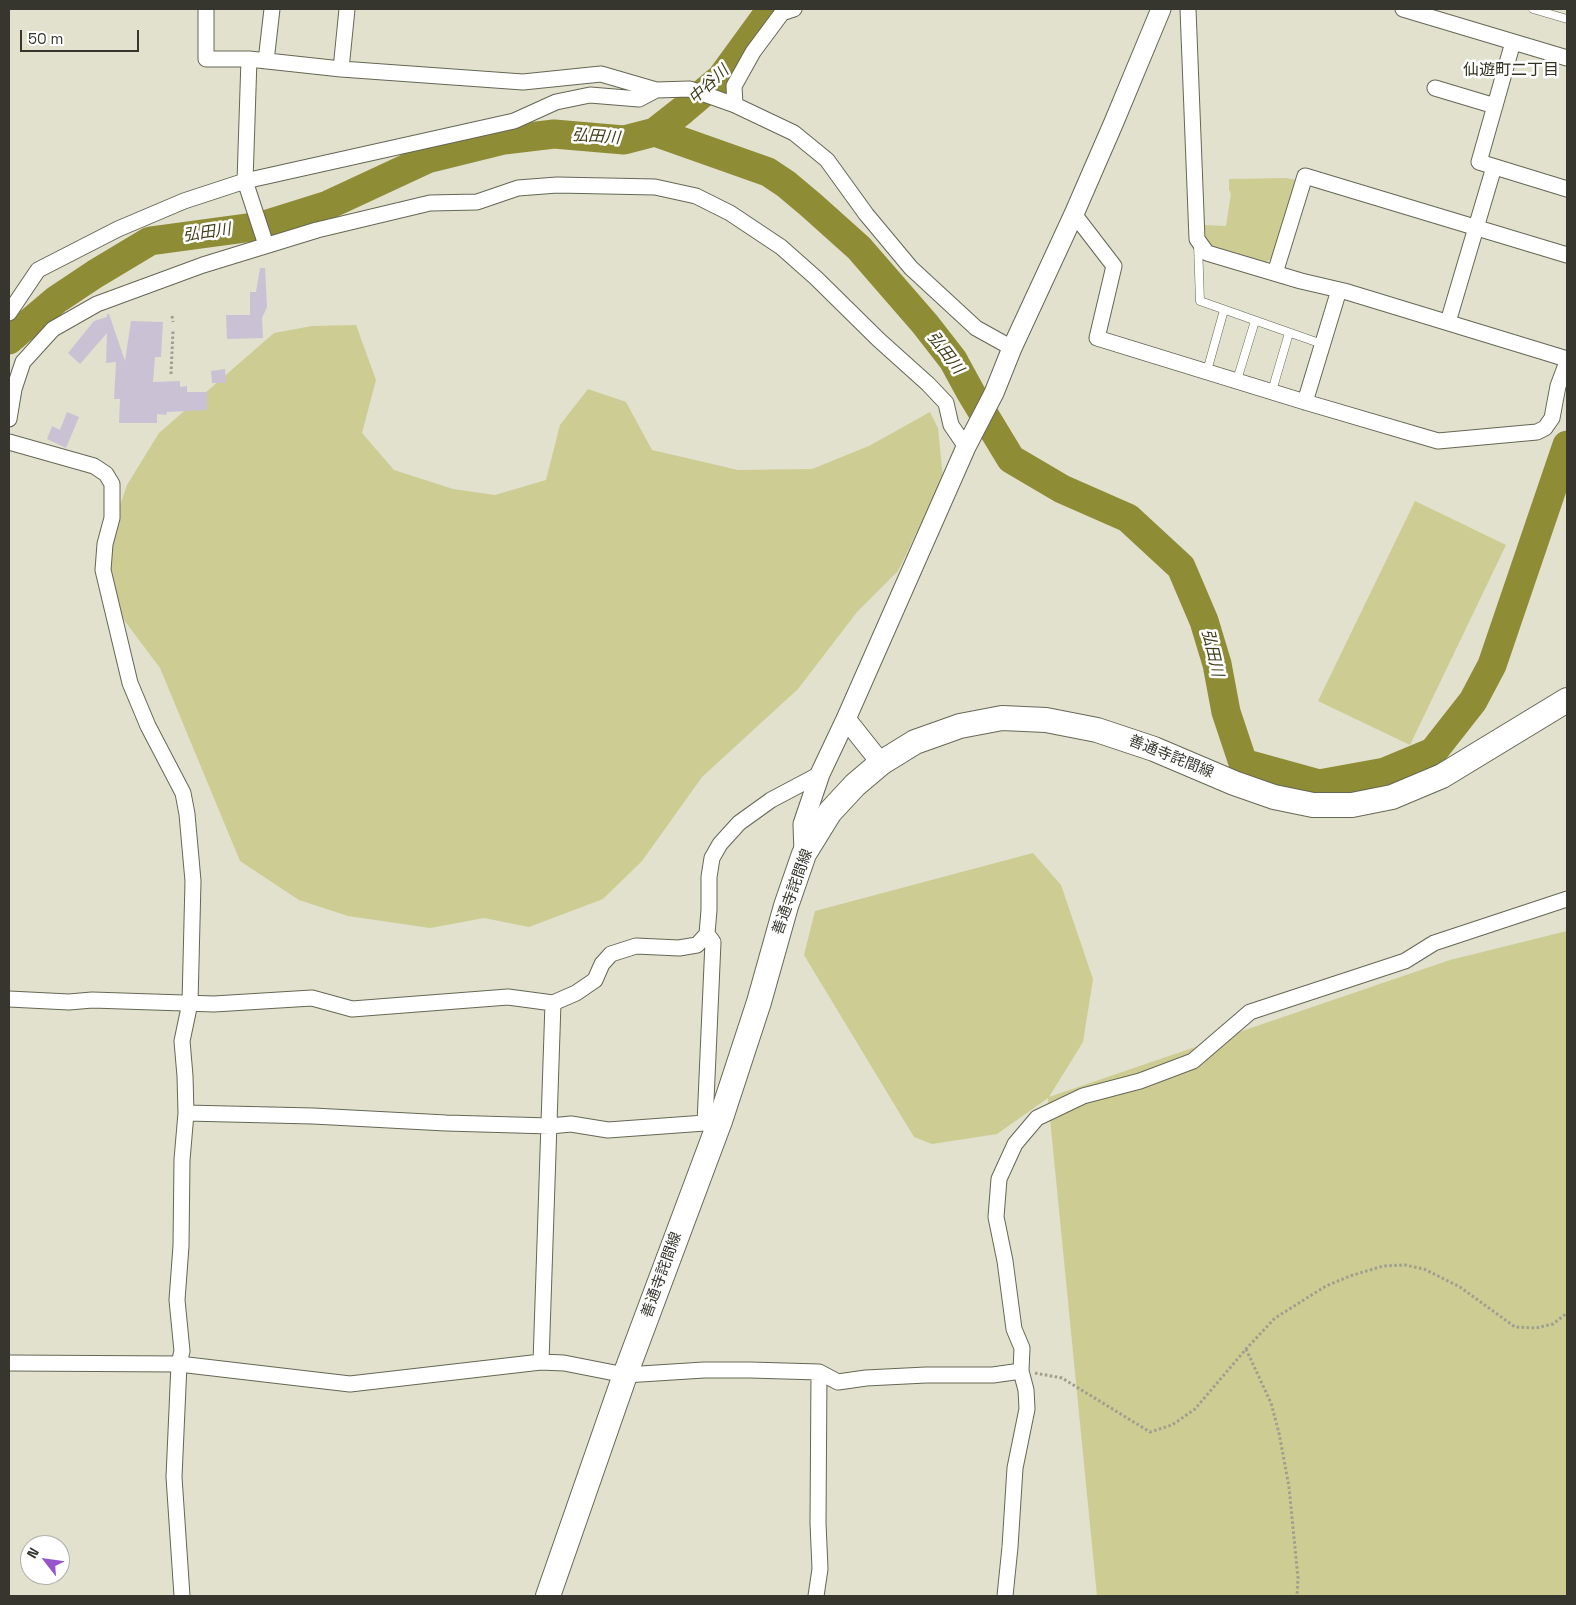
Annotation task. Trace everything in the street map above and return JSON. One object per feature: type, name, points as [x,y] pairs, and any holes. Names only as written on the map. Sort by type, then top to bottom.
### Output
[{"type":"main road","name":"善通寺詫間線","points":[[548,1596],[713,1122],[759,1002],[786,906],[804,854],[830,812],[855,785],[881,763],[915,742],[960,726],[1002,718],[1046,720],[1097,730],[1154,749],[1234,783],[1274,797],[1313,804],[1352,805],[1392,797],[1442,776],[1567,700]]},
{"type":"street","points":[[206,9],[206,59],[249,59],[342,69],[523,82],[601,74],[656,90],[690,89],[735,104],[794,133],[827,160],[866,214],[911,268],[976,328],[1012,348]]},
{"type":"street","points":[[266,61],[272,9]]},
{"type":"street","points":[[342,69],[347,9]]},
{"type":"street","points":[[735,104],[734,86],[753,52],[782,13],[794,9]]},
{"type":"street","points":[[804,854],[803,824],[820,774],[968,442],[990,399],[1074,214],[1160,9]]},
{"type":"street","points":[[1074,214],[1114,266],[1097,338],[1438,441],[1537,432],[1545,428],[1552,418],[1558,386],[1567,360],[1448,322],[1339,290],[1301,282],[1207,253],[1198,239],[1188,9]]},
{"type":"street","points":[[1403,9],[1567,58]]},
{"type":"street","points":[[1513,42],[1479,162],[1567,189]]},
{"type":"street","points":[[249,59],[245,181],[266,244]]},
{"type":"street","points":[[1435,88],[1495,106]]},
{"type":"street","points":[[9,313],[38,270],[118,229],[184,201],[245,181],[514,121],[556,102],[590,95],[639,99],[656,90]]},
{"type":"street","points":[[1448,322],[1494,167]]},
{"type":"street","points":[[1275,274],[1305,176],[1567,255]]},
{"type":"street","points":[[9,419],[14,389],[24,362],[53,328],[97,304],[203,265],[266,244],[317,230],[430,204],[477,202],[518,188],[557,185],[655,187],[696,196],[730,213],[781,247],[928,384],[946,403],[951,425],[968,442]]},
{"type":"street","points":[[1305,402],[1339,290]]},
{"type":"street","points":[[9,442],[94,466],[106,474],[112,484],[112,518],[105,544],[103,570],[130,683],[148,726],[182,793],[187,814],[193,881],[190,1003],[182,1041],[186,1113],[182,1160],[181,1246],[177,1300],[182,1351],[174,1476],[182,1596]]},
{"type":"street","points":[[846,719],[881,763]]},
{"type":"street","points":[[9,999],[68,1002],[92,1000],[214,1004],[312,998],[352,1008],[508,997],[552,1003],[576,993],[595,980],[602,964],[611,954],[636,946],[680,948],[698,945],[707,934],[709,877],[712,858],[720,844],[739,823],[771,800],[820,774]]},
{"type":"street","points":[[1005,1596],[1016,1468],[1027,1409],[1026,1390],[1021,1371],[1022,1348],[1014,1329],[1005,1260],[996,1217],[999,1179],[1015,1144],[1037,1118],[1083,1096],[1140,1080],[1193,1061],[1250,1012],[1405,961],[1434,943],[1567,899]]},
{"type":"street","points":[[186,1113],[313,1116],[550,1126],[571,1124],[608,1130],[713,1122],[713,942],[707,934]]},
{"type":"street","points":[[541,1362],[550,1126],[552,1003]]},
{"type":"street","points":[[9,1362],[180,1364],[350,1384],[541,1362],[564,1363],[625,1375],[704,1370],[819,1372],[838,1382],[866,1378],[993,1375],[1021,1371]]},
{"type":"street","points":[[816,1596],[820,1569],[818,1523],[819,1372]]},
{"type":"lane","points":[[1534,9],[1567,19]]},
{"type":"lane","points":[[1198,239],[1200,301],[1322,344]]},
{"type":"lane","points":[[1207,371],[1224,310]]},
{"type":"lane","points":[[1237,380],[1255,321]]},
{"type":"lane","points":[[1272,391],[1289,333]]},
{"type":"path","points":[[172,316],[173,322]]},
{"type":"path","points":[[171,374],[173,331]]},
{"type":"path","points":[[1021,1371],[1062,1378],[1150,1432],[1172,1425],[1195,1409],[1275,1318],[1326,1286],[1383,1266],[1405,1265],[1424,1269],[1460,1287],[1515,1327],[1536,1328],[1553,1324],[1567,1313]]},
{"type":"path","points":[[1246,1349],[1271,1403],[1279,1433],[1289,1487],[1298,1578],[1297,1596]]},
{"type":"shaded area","points":[[1286,178],[1296,180],[1272,258],[1265,263],[1208,248],[1202,240],[1204,225],[1226,226],[1231,194],[1229,179]]},
{"type":"shaded area","points":[[356,325],[376,380],[362,433],[394,470],[453,489],[495,495],[546,480],[560,425],[588,389],[626,402],[652,450],[738,470],[812,469],[869,446],[930,412],[938,428],[943,478],[898,571],[857,612],[798,689],[702,777],[642,861],[603,899],[529,927],[484,918],[430,928],[348,916],[299,900],[240,861],[160,668],[124,620],[106,574],[109,537],[127,485],[159,433],[274,333],[312,326]]},
{"type":"shaded area","points":[[1415,501],[1506,545],[1410,745],[1318,701]]},
{"type":"shaded area","points":[[1033,853],[1061,885],[1093,979],[1083,1042],[1049,1097],[1450,960],[1567,931],[1567,1596],[1097,1596],[1048,1098],[997,1134],[932,1144],[914,1137],[804,955],[815,911]]},
{"type":"building","points":[[260,268],[265,268],[267,307],[262,318],[263,338],[227,339],[226,315],[250,315],[250,292],[256,292]]},
{"type":"building","points":[[107,314],[109,314],[125,361],[131,321],[163,322],[161,357],[155,357],[153,382],[180,381],[180,387],[187,386],[187,392],[207,392],[207,410],[167,412],[166,415],[157,414],[157,423],[119,423],[120,399],[114,399],[116,362],[106,363],[107,333],[80,364],[68,353],[94,321],[107,317]]},
{"type":"building","points":[[225,369],[226,383],[212,383],[211,371]]},
{"type":"building","points":[[67,412],[79,417],[66,448],[47,439],[52,426],[60,430]]},
{"type":"waterway","name":"中谷川","points":[[655,132],[721,78],[764,19],[775,9]]},
{"type":"waterway","name":"弘田川","points":[[9,340],[56,300],[150,241],[261,226],[328,205],[427,159],[504,140],[554,134],[624,140],[655,132],[768,172],[786,184],[859,248],[925,324],[953,360],[1011,459],[1062,489],[1128,518],[1181,567],[1204,621],[1217,664],[1226,712],[1243,763],[1319,784],[1385,772],[1433,752],[1473,701],[1492,665],[1567,445]]},
{"type":"district","name":"仙遊町二丁目","points":[[1511,71]]}]
